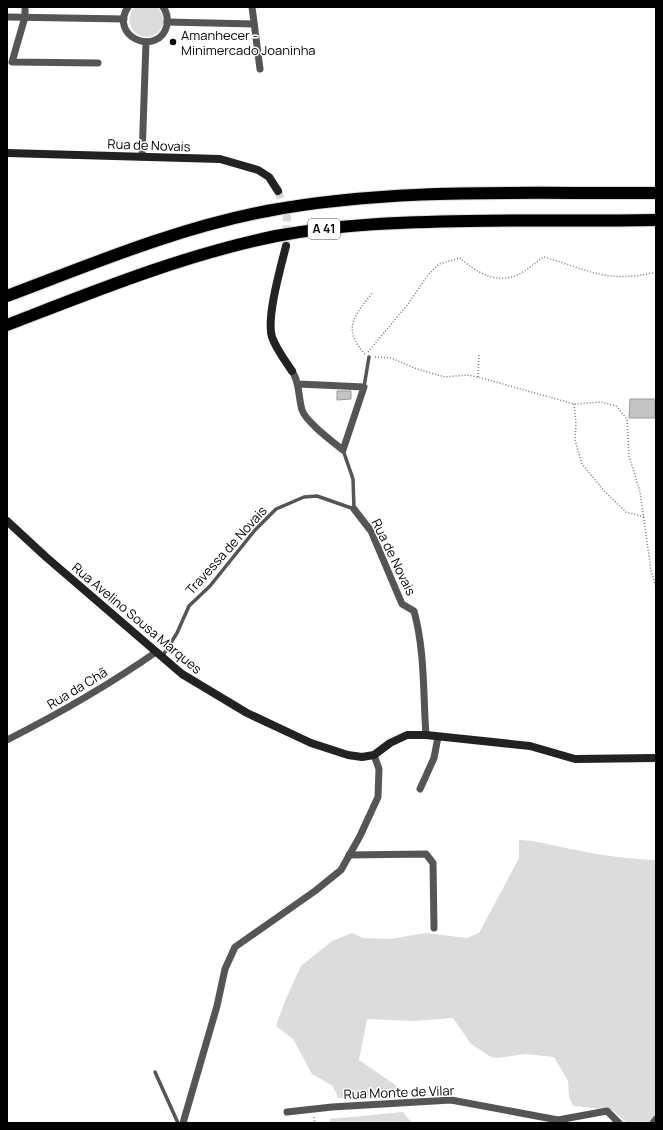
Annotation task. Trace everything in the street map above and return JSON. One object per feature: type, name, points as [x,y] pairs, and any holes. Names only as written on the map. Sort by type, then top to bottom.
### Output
[{"type":"highway","name":"A 41","points":[[7,296],[170,236],[226,220],[296,206],[351,199],[410,195],[656,193]]},
{"type":"highway","name":"A 41","points":[[7,325],[165,266],[243,243],[295,233],[345,227],[402,223],[656,220]]},
{"type":"street","points":[[25,7],[25,17],[12,62],[98,64]]},
{"type":"street","points":[[128,7],[124,19],[125,27],[131,36],[146,42],[158,38],[166,28],[166,13],[163,7]]},
{"type":"street","points":[[252,7],[260,69]]},
{"type":"street","points":[[7,17],[124,19]]},
{"type":"street","points":[[167,22],[254,24]]},
{"type":"street","points":[[142,157],[146,42]]},
{"type":"street","name":"Rua de Novais","points":[[7,152],[220,159],[258,170],[269,178],[278,191]]},
{"type":"street","points":[[286,246],[275,297],[271,335],[275,345],[292,371],[298,384],[302,412],[343,450],[364,387],[298,384]]},
{"type":"street","name":"Rua de Novais","points":[[354,509],[371,531],[402,604],[414,611],[419,627],[422,656],[426,735]]},
{"type":"street","name":"Rua Avelino Sousa Marques","points":[[7,521],[46,557],[182,674],[247,713],[311,743],[348,755],[362,757],[374,755]]},
{"type":"street","name":"Rua da Chã","points":[[7,740],[51,717],[137,665],[159,654]]},
{"type":"street","points":[[183,1123],[217,1006],[225,969],[235,947],[315,891],[341,870],[378,797],[379,769],[374,755],[390,743],[407,736],[426,735],[530,746],[575,758],[656,758]]},
{"type":"street","points":[[420,789],[434,758],[438,737]]},
{"type":"street","points":[[349,855],[426,854],[433,863],[434,928]]},
{"type":"street","name":"Rua Monte de Vilar","points":[[287,1112],[451,1100],[557,1121],[607,1111],[619,1123]]},
{"type":"street","points":[[653,1123],[656,1120]]},
{"type":"lane","points":[[364,387],[368,356]]},
{"type":"lane","points":[[343,450],[353,479],[354,509]]},
{"type":"lane","name":"Travessa de Novais","points":[[159,654],[177,633],[189,606],[210,586],[255,530],[276,509],[304,497],[317,496],[354,509]]},
{"type":"lane","points":[[156,1072],[178,1123]]},
{"type":"path","points":[[368,356],[428,275],[439,264],[450,260],[460,258],[480,273],[489,277],[500,279],[521,273],[544,257],[606,276],[637,277],[656,272]]},
{"type":"path","points":[[373,292],[352,322],[352,333],[358,346],[368,356],[391,358],[417,369],[445,377],[467,375],[478,377],[574,404],[601,402],[616,406],[627,419],[629,456],[640,492],[651,570],[656,588]]},
{"type":"path","points":[[478,377],[480,356]]},
{"type":"path","points":[[574,404],[576,422],[574,440],[582,464],[605,492],[626,512],[644,517]]},
{"type":"shaded area","points":[[135,7],[158,7],[163,16],[164,22],[159,31],[153,36],[146,37],[139,35],[133,30],[130,23],[130,16]]},
{"type":"shaded area","points":[[519,840],[535,841],[608,856],[656,860],[656,1117],[647,1122],[627,1123],[612,1110],[573,1106],[569,1096],[568,1081],[554,1057],[525,1054],[498,1058],[491,1057],[471,1044],[453,1018],[413,1021],[367,1019],[359,1060],[404,1091],[398,1095],[338,1098],[333,1086],[312,1074],[293,1039],[276,1026],[285,1001],[301,966],[332,941],[352,933],[363,938],[390,939],[426,933],[467,938],[479,933],[519,858]]},
{"type":"shaded area","points":[[403,1112],[412,1123],[330,1123],[330,1119]]},
{"type":"building","points":[[337,391],[351,391],[351,399],[337,400]]},
{"type":"building","points":[[630,399],[655,399],[655,418],[629,418]]},
{"type":"tunnel","points":[[278,191],[287,217],[286,246]]},
{"type":"place","name":"Amanhecer - Minimercado Joaninha","points":[[173,42]]}]
